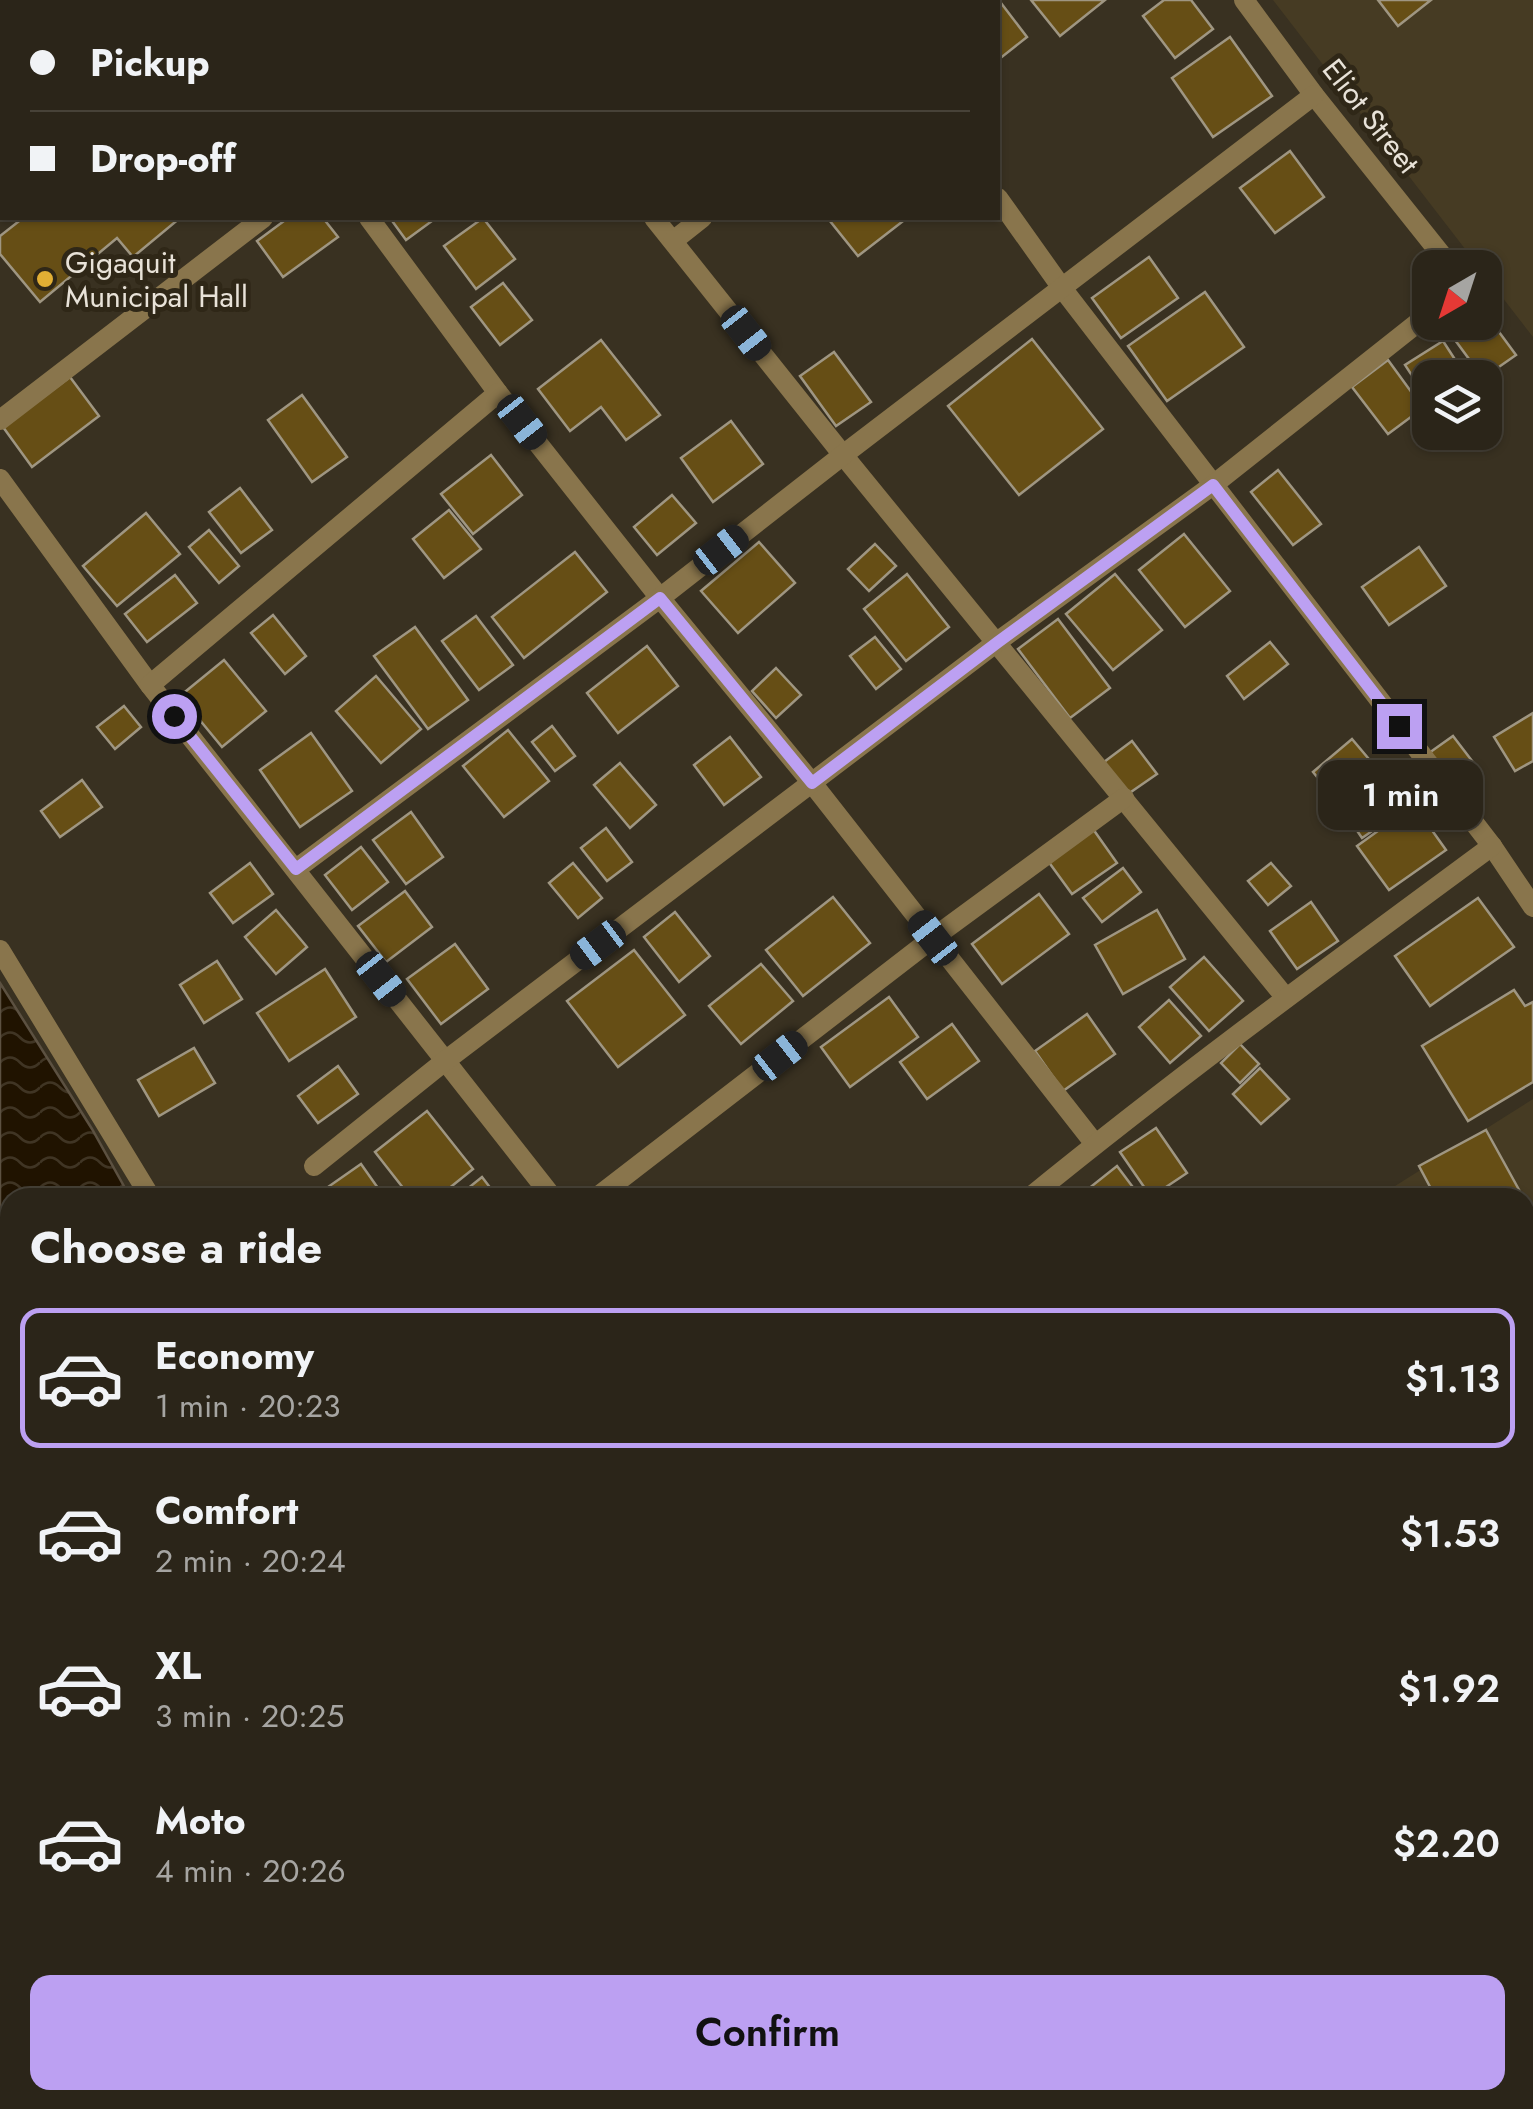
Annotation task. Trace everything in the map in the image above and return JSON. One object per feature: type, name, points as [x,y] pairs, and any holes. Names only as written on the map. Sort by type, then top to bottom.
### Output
[{"type":"street","name":"Eliot Street","points":[[1244,0],[1438,250]]},
{"type":"street","points":[[296,869],[660,598],[1314,95]]},
{"type":"street","points":[[1000,201],[1062,288],[1492,846],[1533,907]]},
{"type":"street","points":[[0,420],[259,220]]},
{"type":"street","points":[[370,220],[498,393],[812,783],[1095,1144]]},
{"type":"street","points":[[656,220],[1286,998]]},
{"type":"street","points":[[672,241],[699,220]]},
{"type":"street","points":[[314,1166],[445,1061],[998,642],[1213,485],[1412,327]]},
{"type":"street","points":[[150,685],[498,393]]},
{"type":"street","points":[[0,479],[150,685],[545,1188]]},
{"type":"street","points":[[609,1188],[933,938],[1124,798]]},
{"type":"street","points":[[1041,1188],[1286,998],[1492,846]]},
{"type":"street","points":[[0,950],[145,1188]]},
{"type":"shaded area","points":[[1273,0],[1533,0],[1533,337],[1502,297],[1502,250],[1466,250]]},
{"type":"shaded area","points":[[1533,1099],[1533,1188],[1392,1188]]},
{"type":"water","points":[[0,983],[125,1188],[0,1188]]},
{"type":"building","points":[[1031,0],[1105,0],[1060,36]]},
{"type":"building","points":[[1164,0],[1191,0],[1213,29],[1175,58],[1143,16]]},
{"type":"building","points":[[1378,0],[1431,0],[1398,26]]},
{"type":"building","points":[[1000,4],[1027,37],[1000,58]]},
{"type":"building","points":[[1230,37],[1272,96],[1213,137],[1172,78]]},
{"type":"building","points":[[1290,151],[1324,197],[1275,233],[1240,188]]},
{"type":"building","name":"Gigaquit Municipal Hall","points":[[20,220],[178,220],[133,257],[117,238],[40,302],[0,254],[0,236]]},
{"type":"building","points":[[285,220],[325,220],[338,237],[283,277],[257,241]]},
{"type":"building","points":[[391,220],[433,220],[406,240]]},
{"type":"building","points":[[485,220],[515,259],[476,289],[444,246]]},
{"type":"building","points":[[832,220],[904,220],[858,256]]},
{"type":"building","points":[[1149,257],[1178,298],[1121,338],[1092,298]]},
{"type":"building","points":[[503,283],[532,320],[500,345],[471,307]]},
{"type":"building","points":[[1205,292],[1244,347],[1167,401],[1128,346]]},
{"type":"building","points":[[1502,336],[1516,355],[1502,365],[1502,360],[1470,360],[1455,340],[1502,340]]},
{"type":"building","points":[[1032,339],[1103,429],[1019,495],[948,406]]},
{"type":"building","points":[[601,340],[660,415],[626,440],[601,407],[570,431],[538,389]]},
{"type":"building","points":[[1443,341],[1455,360],[1413,360]]},
{"type":"building","points":[[834,352],[871,402],[836,426],[800,376]]},
{"type":"building","points":[[1388,360],[1412,393],[1412,416],[1388,434],[1352,387]]},
{"type":"building","points":[[70,377],[99,416],[32,467],[3,427]]},
{"type":"building","points":[[302,395],[347,457],[312,482],[268,420]]},
{"type":"building","points":[[731,421],[763,464],[713,502],[681,458]]},
{"type":"building","points":[[491,455],[522,495],[473,534],[441,494]]},
{"type":"building","points":[[1278,470],[1321,524],[1293,545],[1251,492]]},
{"type":"building","points":[[240,488],[272,530],[241,553],[209,512]]},
{"type":"building","points":[[672,495],[696,523],[657,555],[634,527]]},
{"type":"building","points":[[449,510],[481,549],[444,578],[413,539]]},
{"type":"building","points":[[146,513],[180,554],[117,606],[83,566]]},
{"type":"building","points":[[209,530],[239,566],[219,583],[189,547]]},
{"type":"building","points":[[1184,534],[1230,591],[1185,627],[1139,570]]},
{"type":"building","points":[[759,542],[795,583],[738,633],[701,591]]},
{"type":"building","points":[[875,544],[896,566],[869,591],[848,569]]},
{"type":"building","points":[[1419,547],[1446,586],[1389,625],[1362,587]]},
{"type":"building","points":[[575,552],[607,592],[524,658],[492,617]]},
{"type":"building","points":[[907,574],[949,627],[906,661],[864,609]]},
{"type":"building","points":[[1115,574],[1162,630],[1113,670],[1066,614]]},
{"type":"building","points":[[175,575],[197,603],[147,642],[125,614]]},
{"type":"building","points":[[273,615],[306,656],[285,674],[251,633]]},
{"type":"building","points":[[476,616],[513,665],[479,690],[442,641]]},
{"type":"building","points":[[1058,619],[1110,688],[1070,718],[1018,649]]},
{"type":"building","points":[[415,627],[468,700],[428,729],[374,656]]},
{"type":"building","points":[[875,637],[901,669],[876,689],[850,656]]},
{"type":"building","points":[[1270,642],[1288,664],[1244,699],[1227,676]]},
{"type":"building","points":[[647,646],[678,686],[618,733],[587,693]]},
{"type":"building","points":[[224,660],[266,711],[222,747],[180,696]]},
{"type":"building","points":[[776,668],[801,695],[776,718],[752,691]]},
{"type":"building","points":[[376,676],[421,729],[381,763],[336,711]]},
{"type":"building","points":[[124,706],[141,727],[115,749],[97,727]]},
{"type":"building","points":[[1533,713],[1533,761],[1515,771],[1494,737]]},
{"type":"building","points":[[552,726],[575,756],[555,771],[532,742]]},
{"type":"building","points":[[508,730],[549,781],[504,817],[463,766]]},
{"type":"building","points":[[311,733],[352,791],[300,827],[260,770]]},
{"type":"building","points":[[1453,736],[1479,770],[1455,788],[1429,753]]},
{"type":"building","points":[[730,737],[761,777],[724,805],[694,765]]},
{"type":"building","points":[[1352,739],[1379,771],[1339,804],[1313,772]]},
{"type":"building","points":[[1132,741],[1157,774],[1128,794],[1104,762]]},
{"type":"building","points":[[620,763],[656,805],[630,828],[594,785]]},
{"type":"building","points":[[1389,768],[1414,802],[1362,838],[1339,804]]},
{"type":"building","points":[[82,780],[102,807],[60,837],[41,811]]},
{"type":"building","points":[[1414,805],[1446,850],[1389,890],[1357,846]]},
{"type":"building","points":[[411,812],[443,857],[406,884],[373,840]]},
{"type":"building","points":[[606,828],[632,862],[607,881],[581,848]]},
{"type":"building","points":[[1093,829],[1117,863],[1072,894],[1048,861]]},
{"type":"building","points":[[361,847],[388,882],[352,910],[325,875]]},
{"type":"building","points":[[250,863],[273,894],[233,923],[210,893]]},
{"type":"building","points":[[573,863],[602,898],[578,918],[549,883]]},
{"type":"building","points":[[1271,863],[1291,886],[1268,905],[1248,881]]},
{"type":"building","points":[[1123,868],[1141,892],[1102,922],[1083,898]]},
{"type":"building","points":[[405,891],[432,927],[386,962],[358,926]]},
{"type":"building","points":[[1039,894],[1069,934],[1002,984],[972,944]]},
{"type":"building","points":[[833,897],[870,943],[803,996],[766,950]]},
{"type":"building","points":[[1478,898],[1514,947],[1430,1006],[1395,956]]},
{"type":"building","points":[[1311,902],[1338,941],[1297,969],[1270,931]]},
{"type":"building","points":[[276,910],[307,947],[276,974],[245,937]]},
{"type":"building","points":[[1157,910],[1185,959],[1123,994],[1095,945]]},
{"type":"building","points":[[675,912],[710,956],[679,982],[644,937]]},
{"type":"building","points":[[455,944],[488,989],[441,1024],[407,979]]},
{"type":"building","points":[[634,950],[685,1015],[618,1067],[567,1001]]},
{"type":"building","points":[[1204,957],[1243,1001],[1209,1031],[1170,987]]},
{"type":"building","points":[[217,961],[242,999],[204,1023],[180,985]]},
{"type":"building","points":[[761,964],[793,1001],[741,1044],[709,1006]]},
{"type":"building","points":[[325,969],[356,1017],[289,1061],[257,1013]]},
{"type":"building","points":[[1514,990],[1525,1006],[1533,1002],[1533,1082],[1468,1121],[1422,1046]]},
{"type":"building","points":[[889,997],[918,1037],[850,1087],[821,1047]]},
{"type":"building","points":[[1169,1000],[1201,1036],[1170,1063],[1139,1027]]},
{"type":"building","points":[[1087,1014],[1115,1054],[1063,1091],[1035,1051]]},
{"type":"building","points":[[952,1024],[979,1061],[927,1099],[900,1062]]},
{"type":"building","points":[[1240,1044],[1259,1064],[1240,1083],[1221,1063]]},
{"type":"building","points":[[194,1048],[215,1083],[159,1116],[138,1080]]},
{"type":"building","points":[[338,1066],[358,1094],[318,1123],[298,1096]]},
{"type":"building","points":[[1260,1068],[1289,1099],[1261,1124],[1233,1094]]},
{"type":"building","points":[[427,1111],[473,1169],[449,1188],[403,1188],[375,1152]]},
{"type":"building","points":[[1156,1128],[1187,1173],[1164,1188],[1145,1188],[1120,1152]]},
{"type":"building","points":[[1486,1130],[1518,1188],[1431,1188],[1419,1166]]},
{"type":"building","points":[[361,1164],[378,1188],[327,1188]]},
{"type":"building","points":[[1117,1166],[1134,1188],[1089,1188]]},
{"type":"building","points":[[482,1177],[490,1188],[468,1188]]},
{"type":"place","name":"Gigaquit Municipal Hall","points":[[45,279]]},
{"type":"route","points":[[174,716],[296,869],[660,598],[812,783],[1213,485],[1399,726]]}]
